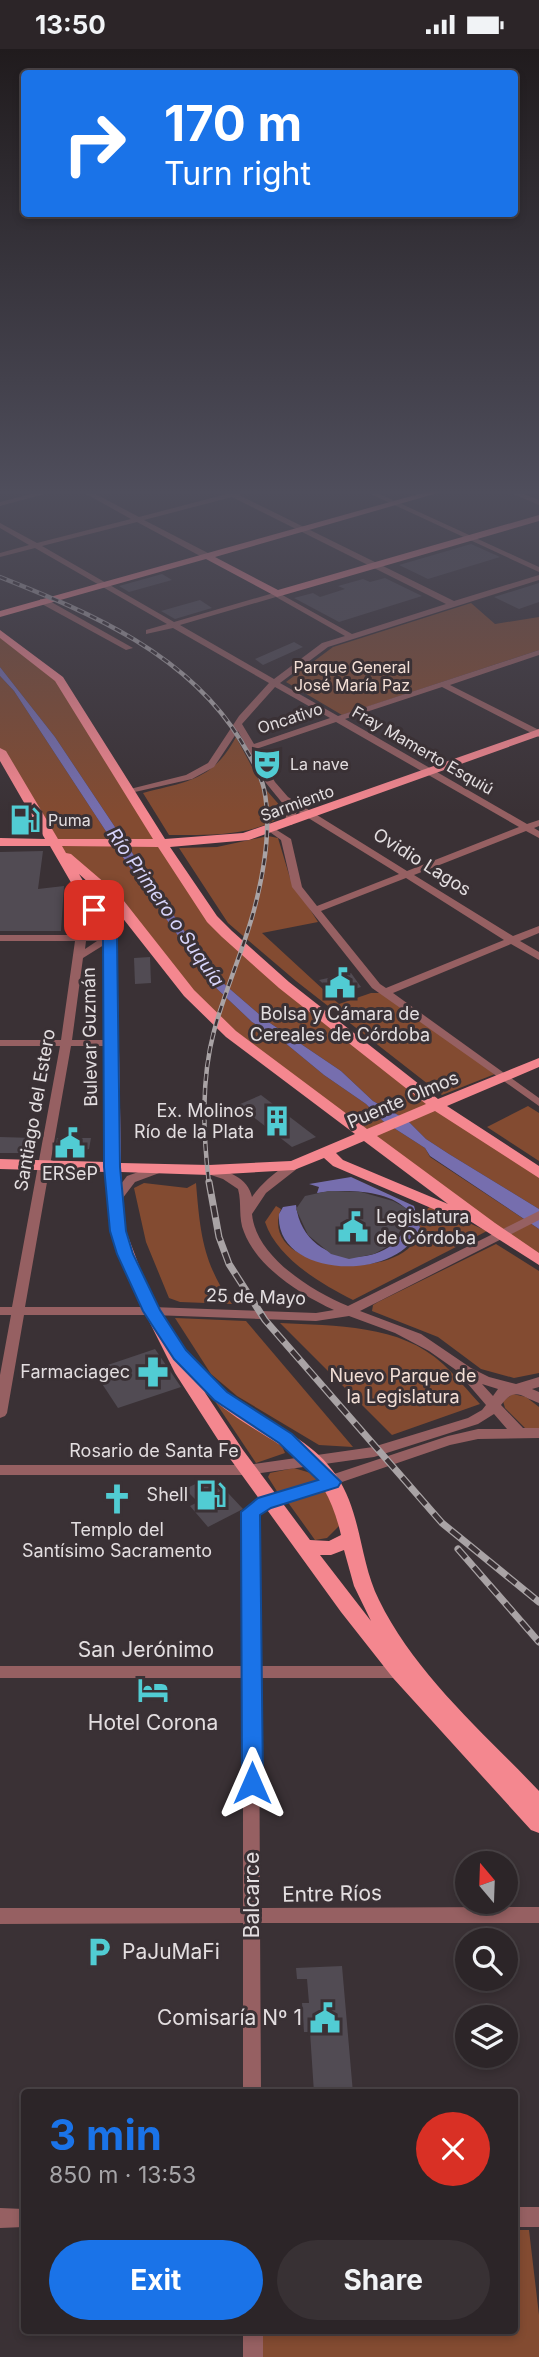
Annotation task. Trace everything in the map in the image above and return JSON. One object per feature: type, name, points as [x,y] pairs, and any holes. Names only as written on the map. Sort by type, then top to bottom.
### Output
[{"type":"main road","points":[[0,614],[55,598]]},
{"type":"main road","points":[[0,633],[58,679],[212,919],[227,935],[284,985],[451,1116],[539,1173]]},
{"type":"main road","name":"Sarmiento","points":[[57,846],[74,843],[180,843],[245,837],[538,733]]},
{"type":"main road","name":"Bulevar Guzmán","points":[[0,751],[4,764],[57,846],[110,937],[112,1167],[114,1200],[125,1254],[184,1373],[247,1470],[304,1547],[409,1671]]},
{"type":"main road","points":[[0,842],[57,846],[115,899],[189,993],[231,1034],[491,1232]]},
{"type":"main road","points":[[500,1079],[539,1062]]},
{"type":"main road","name":"Puente Olmos","points":[[328,1153],[500,1079]]},
{"type":"main road","points":[[0,1164],[209,1170],[295,1165],[328,1153],[338,1163],[491,1232],[539,1260]]},
{"type":"main road","name":"Bulevar Guzmán","points":[[169,1340],[220,1396],[285,1438],[313,1461],[332,1482]]},
{"type":"main road","points":[[332,1482],[352,1538],[368,1598],[409,1671],[539,1824]]},
{"type":"main road","points":[[304,1547],[331,1548],[352,1538]]},
{"type":"main road","points":[[409,1671],[539,1805]]},
{"type":"street","name":"Fray Mamerto Esquiú","points":[[126,598],[539,835]]},
{"type":"street","points":[[149,632],[264,598]]},
{"type":"street","points":[[283,598],[352,637]]},
{"type":"street","points":[[440,598],[453,604]]},
{"type":"street","points":[[129,792],[189,777],[211,765],[238,724],[274,683],[320,648],[473,598]]},
{"type":"street","points":[[43,601],[129,648]]},
{"type":"street","name":"Oncativo","points":[[250,748],[539,652]]},
{"type":"street","points":[[442,684],[538,733]]},
{"type":"street","name":"Ovidio Lagos","points":[[238,724],[271,783],[292,810],[289,823]]},
{"type":"street","name":"Ovidio Lagos","points":[[285,799],[539,957]]},
{"type":"street","points":[[314,909],[539,823]]},
{"type":"street","points":[[272,829],[286,839],[298,887],[370,980],[500,1079],[539,1103]]},
{"type":"street","points":[[384,993],[539,929]]},
{"type":"street","points":[[0,938],[110,937]]},
{"type":"street","points":[[78,957],[110,937]]},
{"type":"street","name":"Santiago del Estero","points":[[0,1413],[66,1043],[81,938]]},
{"type":"street","points":[[0,1043],[113,1043]]},
{"type":"street","points":[[247,1218],[254,1200],[295,1165]]},
{"type":"street","points":[[114,1200],[134,1177],[161,1169]]},
{"type":"street","points":[[209,1170],[226,1175],[243,1187],[248,1198],[247,1218],[254,1241],[281,1271],[307,1291],[346,1312],[413,1335],[484,1380],[539,1398]]},
{"type":"street","name":"25 de Mayo","points":[[0,1311],[152,1311],[316,1317],[346,1312],[491,1232],[539,1215]]},
{"type":"street","points":[[453,1360],[520,1434]]},
{"type":"street","name":"Rosario de Santa Fe","points":[[0,1470],[247,1470],[373,1452],[473,1421],[487,1413],[503,1392],[539,1382]]},
{"type":"street","points":[[271,1501],[448,1441],[478,1434],[539,1433]]},
{"type":"street","points":[[344,1513],[342,1499],[346,1485],[368,1469]]},
{"type":"street","name":"Balcarce","points":[[252,2089],[251,1512],[271,1501]]},
{"type":"street","name":"San Jerónimo","points":[[0,1672],[409,1671]]},
{"type":"street","name":"Entre Ríos","points":[[0,1916],[539,1915]]},
{"type":"street","points":[[518,2217],[539,2217]]},
{"type":"street","points":[[0,2218],[21,2218]]},
{"type":"street","points":[[253,2334],[253,2357]]},
{"type":"green space","name":"Parque General José María Paz","points":[[471,603],[495,624],[539,617],[539,650],[342,715],[286,682],[333,647]]},
{"type":"green space","points":[[0,633],[52,672],[212,919],[451,1116],[539,1173],[539,1209],[426,1139],[407,1120],[373,1101],[341,1071],[267,1021],[223,983],[203,959],[55,737],[0,667]]},
{"type":"green space","points":[[0,676],[14,691],[128,865],[213,985],[252,1022],[284,1042],[324,1075],[366,1104],[383,1121],[425,1148],[430,1157],[539,1229],[539,1260],[231,1034],[149,942],[59,850],[0,751]]},
{"type":"green space","points":[[236,737],[261,784],[282,808],[281,817],[268,824],[241,831],[212,835],[169,835],[143,793],[186,782],[208,771],[218,763]]},
{"type":"green space","points":[[268,836],[278,838],[290,878],[318,922],[262,933],[339,1004],[371,993],[384,993],[495,1074],[442,1095],[296,981],[228,923],[179,848],[217,847]]},
{"type":"green space","points":[[528,1106],[539,1113],[539,1161],[487,1127]]},
{"type":"green space","points":[[144,1183],[187,1188],[196,1183],[199,1217],[209,1261],[232,1304],[180,1302],[169,1298],[146,1242],[134,1188]]},
{"type":"green space","points":[[276,1206],[281,1209],[280,1232],[293,1249],[317,1260],[346,1265],[375,1263],[400,1254],[417,1238],[419,1215],[431,1206],[487,1231],[353,1300],[314,1278],[279,1247],[265,1222]]},
{"type":"green space","points":[[496,1244],[539,1271],[539,1373],[514,1378],[481,1369],[438,1337],[372,1311],[373,1305],[378,1302]]},
{"type":"green space","points":[[175,1318],[246,1321],[353,1447],[319,1445],[237,1396],[211,1374]]},
{"type":"green space","name":"Nuevo Parque de la Legislatura","points":[[280,1323],[366,1330],[407,1341],[443,1364],[480,1404],[392,1435]]},
{"type":"green space","points":[[513,1394],[526,1397],[539,1407],[539,1429],[525,1428],[505,1408],[503,1401]]},
{"type":"green space","points":[[214,1400],[282,1446],[285,1453],[256,1463]]},
{"type":"green space","points":[[294,1468],[314,1474],[319,1481],[278,1493],[268,1477],[270,1473]]},
{"type":"green space","points":[[327,1491],[340,1525],[327,1538],[315,1540],[287,1501]]},
{"type":"green space","points":[[518,2230],[529,2230],[539,2315],[539,2357],[263,2357],[262,2334],[518,2334]]},
{"type":"water","name":"Río Primero o Suquía","points":[[0,667],[55,737],[203,959],[223,983],[267,1021],[341,1071],[373,1101],[407,1120],[426,1139],[539,1209],[539,1229],[383,1121],[366,1104],[324,1075],[284,1042],[252,1022],[213,985],[128,865],[14,691],[0,676]]},
{"type":"water","points":[[351,1177],[414,1206],[420,1228],[407,1246],[388,1258],[364,1265],[339,1266],[316,1261],[296,1251],[283,1235],[279,1214],[283,1207],[296,1205],[303,1228],[317,1244],[335,1254],[355,1257],[375,1254],[392,1245],[404,1231],[408,1211],[390,1198],[352,1191],[317,1193],[319,1187],[309,1184]]},
{"type":"building","points":[[295,598],[417,598],[339,622]]},
{"type":"building","points":[[495,598],[539,598],[539,602],[519,609]]},
{"type":"building","points":[[200,600],[212,608],[175,619],[161,611]]},
{"type":"building","points":[[294,642],[303,647],[263,665],[255,659]]},
{"type":"building","points":[[43,851],[38,889],[64,886],[61,931],[0,931],[0,852]]},
{"type":"building","points":[[150,957],[151,983],[135,984],[134,958]]},
{"type":"building","name":"Bolsa y Cámara de Cereales de Córdoba","points":[[351,973],[361,987],[336,995],[319,980]]},
{"type":"building","name":"Ex. Molinos Río de la Plata","points":[[261,1095],[316,1137],[292,1147],[238,1105]]},
{"type":"building","points":[[0,1137],[34,1138],[31,1153],[0,1153]]},
{"type":"building","name":"ERSeP","points":[[57,1138],[91,1138],[89,1149],[55,1150]]},
{"type":"building","name":"Legislatura de Córdoba","points":[[328,1191],[361,1192],[393,1201],[406,1208],[407,1220],[392,1244],[374,1254],[349,1259],[331,1254],[308,1235],[296,1209],[305,1196]]},
{"type":"building","points":[[155,1349],[181,1387],[118,1408],[93,1370]]},
{"type":"building","name":"Shell","points":[[208,1478],[214,1478],[243,1509],[208,1527],[190,1506],[198,1502],[185,1489]]},
{"type":"building","name":"Comisaría Nº 1","points":[[342,1966],[353,2089],[314,2089],[310,2032],[304,2032],[302,2003],[309,2003],[307,1979],[297,1979],[296,1968]]},
{"type":"railway","points":[[49,598],[135,640],[194,684],[219,710],[244,747],[264,789],[267,819],[261,880],[250,925],[214,1031],[207,1068],[205,1145],[209,1184]]},
{"type":"railway","points":[[209,1182],[219,1237],[229,1264],[265,1320],[442,1523],[539,1602]]},
{"type":"railway","points":[[458,1549],[539,1642]]},
{"type":"place","name":"La nave","points":[[267,764]]},
{"type":"place","name":"Puma","points":[[25,820]]},
{"type":"place","name":"Bolsa y Cámara de Cereales de Córdoba","points":[[340,983]]},
{"type":"place","name":"Ex. Molinos Río de la Plata","points":[[277,1121]]},
{"type":"place","name":"ERSeP","points":[[70,1143]]},
{"type":"place","name":"Legislatura de Córdoba","points":[[353,1227]]},
{"type":"place","name":"Farmaciagec","points":[[153,1372]]},
{"type":"place","name":"Shell","points":[[211,1495]]},
{"type":"place","name":"Templo del Santísimo Sacramento","points":[[117,1499]]},
{"type":"place","name":"Hotel Corona","points":[[153,1690]]},
{"type":"place","name":"PaJuMaFi","points":[[99,1952]]},
{"type":"place","name":"Comisaría Nº 1","points":[[325,2018]]},
{"type":"route","points":[[94,910],[110,937],[112,1167],[118,1231],[125,1254],[152,1311],[180,1355],[220,1396],[285,1438],[332,1482],[264,1503],[251,1512],[252,1783]]}]
